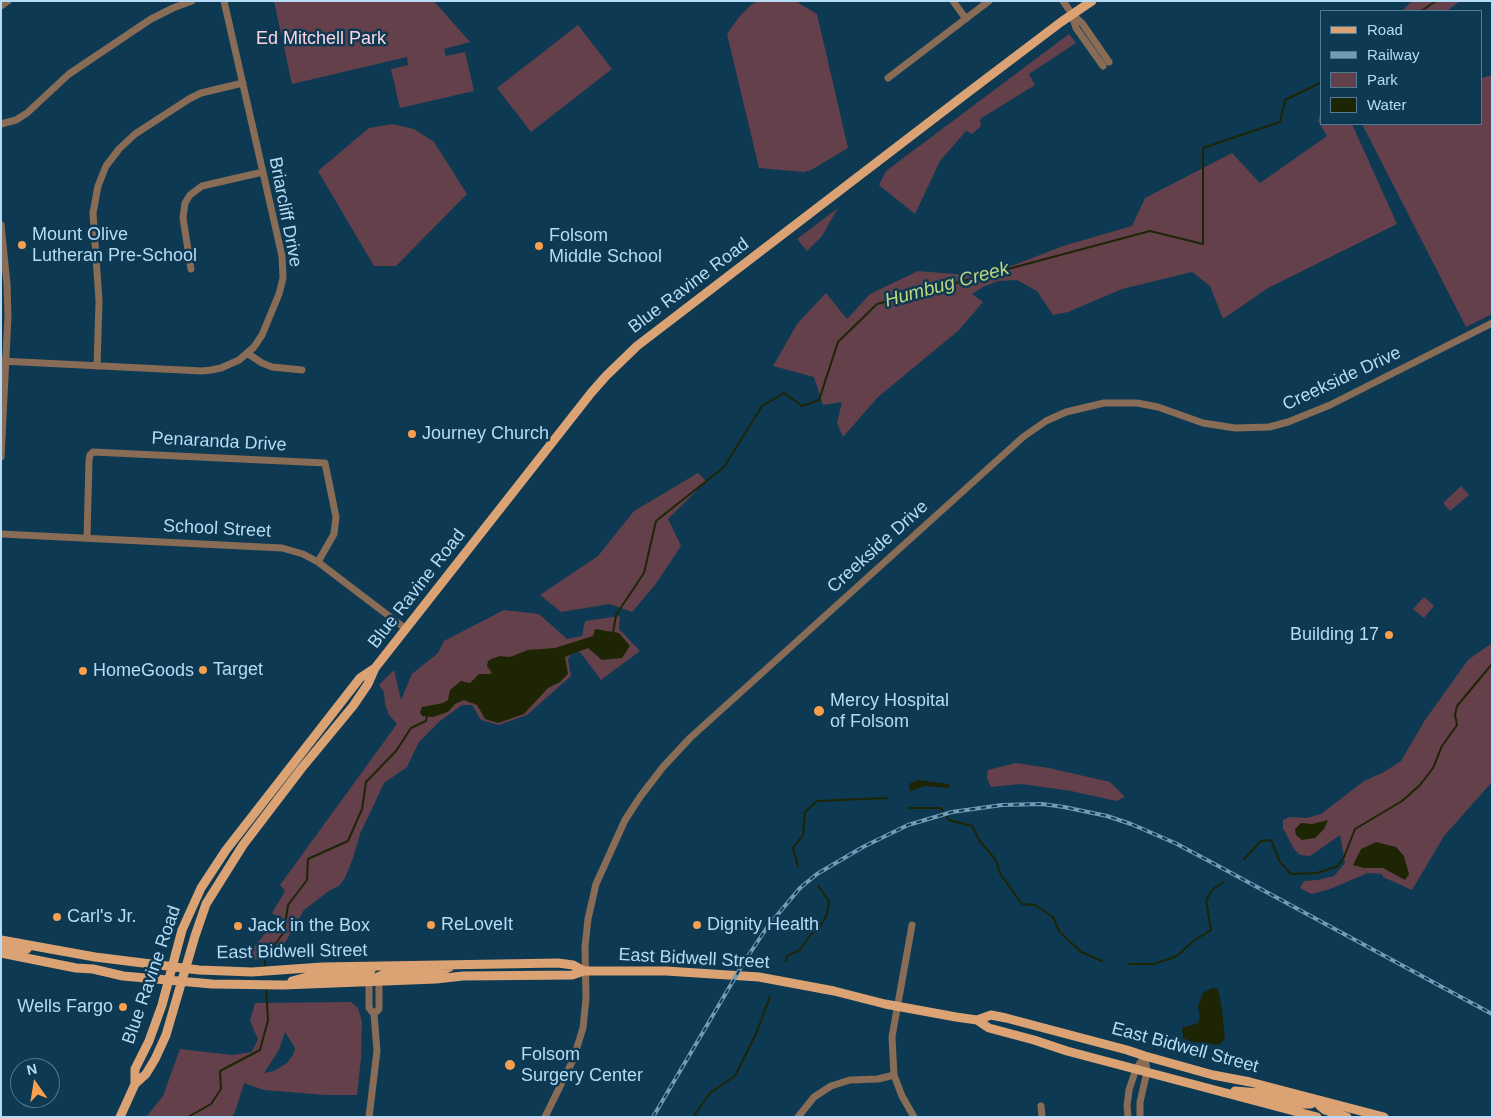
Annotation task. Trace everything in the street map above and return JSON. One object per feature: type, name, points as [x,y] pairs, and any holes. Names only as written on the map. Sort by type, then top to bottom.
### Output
[{"type":"main road","name":"Blue Ravine Road","points":[[120,1117],[135,1084],[146,1074],[166,1035],[206,904],[233,862],[301,769],[358,699],[368,684],[375,668],[591,393],[626,356],[954,103],[1092,1]]},
{"type":"main road","name":"Blue Ravine Road","points":[[135,1084],[135,1069],[154,1027],[182,930],[201,888],[226,850],[348,693],[360,678],[375,668]]},
{"type":"main road","points":[[330,735],[332,723],[351,699],[348,693]]},
{"type":"main road","points":[[233,862],[231,858],[233,849],[243,836],[244,827]]},
{"type":"main road","name":"East Bidwell Street","points":[[1,940],[92,956],[172,967],[252,972],[322,967],[558,963],[573,965],[584,971]]},
{"type":"main road","points":[[1,947],[21,950],[27,949],[29,945]]},
{"type":"main road","points":[[34,960],[35,955],[39,952],[73,957],[92,956]]},
{"type":"main road","name":"East Bidwell Street","points":[[1,953],[76,968],[168,981],[249,985],[436,979],[463,976],[572,975],[584,971],[666,971],[759,977],[897,1006],[977,1020],[989,1028],[1317,1117]]},
{"type":"main road","points":[[369,981],[385,974],[437,973],[455,965]]},
{"type":"main road","points":[[279,984],[314,975],[369,973],[373,967]]},
{"type":"main road","name":"East Bidwell Street","points":[[977,1020],[991,1015],[1006,1018],[1145,1056],[1384,1117]]},
{"type":"main road","points":[[1213,1090],[1259,1093],[1302,1104],[1311,1104],[1317,1100],[1325,1110],[1347,1117]]},
{"type":"street","points":[[1,6],[8,1]]},
{"type":"street","points":[[1,124],[16,120],[27,113],[69,74],[144,24],[168,10],[192,1]]},
{"type":"street","name":"Briarcliff Drive","points":[[4,361],[211,370],[230,364],[247,353],[262,335],[279,294],[283,278],[282,256],[224,1]]},
{"type":"street","points":[[953,1],[966,19]]},
{"type":"street","points":[[888,78],[989,1]]},
{"type":"street","points":[[1063,1],[1072,14],[1082,23],[1106,64]]},
{"type":"street","points":[[97,366],[99,301],[93,213],[98,186],[106,166],[119,149],[135,134],[189,99],[207,91],[243,83]]},
{"type":"street","points":[[191,269],[182,218],[187,199],[202,186],[263,172]]},
{"type":"street","points":[[1,225],[7,284],[1,457]]},
{"type":"street","name":"Creekside Drive","points":[[545,1117],[573,1060],[579,1042],[585,1011],[585,947],[588,920],[596,884],[625,820],[656,774],[690,738],[1014,444],[1032,430],[1056,416],[1082,407],[1120,402],[1158,407],[1202,423],[1235,428],[1269,427],[1288,422],[1330,405],[1492,323]]},
{"type":"street","points":[[247,353],[272,367],[302,370]]},
{"type":"street","name":"Penaranda Drive","points":[[87,538],[89,460],[90,455],[94,452],[325,463],[336,517],[334,534],[318,562]]},
{"type":"street","name":"School Street","points":[[1,534],[272,546],[293,551],[318,562],[406,629]]},
{"type":"street","points":[[912,925],[892,1036],[894,1076],[902,1096],[914,1117]]},
{"type":"street","points":[[374,1014],[379,1009],[379,980]]},
{"type":"street","points":[[369,981],[369,1008],[374,1014],[377,1051],[369,1117]]},
{"type":"street","points":[[1128,1117],[1127,1106],[1130,1090],[1136,1069],[1145,1056]]},
{"type":"street","points":[[1140,1117],[1140,1102],[1148,1072],[1145,1056]]},
{"type":"street","points":[[798,1117],[814,1097],[831,1086],[850,1080],[878,1079],[894,1076]]},
{"type":"street","points":[[1041,1106],[1042,1117]]},
{"type":"green space","name":"Ed Mitchell Park","points":[[274,1],[434,1],[470,42],[444,49],[446,56],[465,52],[474,91],[400,108],[391,69],[408,65],[407,57],[292,84]]},
{"type":"green space","points":[[759,1],[795,1],[817,14],[848,148],[811,170],[804,172],[759,168],[727,34],[739,17],[752,4]]},
{"type":"green space","points":[[1412,1],[1460,1],[1448,10],[1403,10]]},
{"type":"green space","points":[[578,25],[612,69],[531,132],[497,88]]},
{"type":"green space","points":[[1069,34],[1076,43],[1029,74],[1035,85],[980,119],[981,126],[972,134],[966,131],[940,161],[915,214],[879,185],[886,171]]},
{"type":"green space","points":[[1492,75],[1492,314],[1466,327],[1363,125],[1483,125],[1483,78]]},
{"type":"green space","points":[[392,124],[414,129],[434,142],[467,194],[396,266],[374,266],[318,171],[369,128]]},
{"type":"green space","points":[[1320,125],[1352,125],[1397,224],[1268,288],[1223,319],[1210,286],[1192,272],[1122,289],[1068,312],[1053,315],[1037,291],[1017,280],[998,281],[972,294],[983,302],[958,331],[878,397],[843,437],[837,423],[842,402],[823,405],[814,377],[773,366],[797,324],[826,293],[847,319],[870,294],[918,271],[967,275],[1014,265],[1063,246],[1132,226],[1145,198],[1232,153],[1260,183],[1327,136]]},
{"type":"green space","points":[[838,208],[822,236],[807,251],[797,239]]},
{"type":"green space","points":[[698,473],[706,481],[668,519],[681,546],[655,585],[632,612],[610,604],[561,612],[540,595],[598,556],[634,511]]},
{"type":"green space","points":[[1461,486],[1469,495],[1450,511],[1443,503]]},
{"type":"green space","points":[[1424,597],[1434,606],[1424,618],[1413,609]]},
{"type":"green space","points":[[504,610],[539,614],[567,639],[582,636],[585,621],[620,616],[619,629],[640,651],[601,680],[580,652],[572,654],[568,659],[571,676],[527,715],[499,725],[481,720],[472,705],[462,705],[440,721],[419,742],[407,767],[384,783],[360,834],[345,878],[339,886],[330,890],[304,910],[276,958],[249,960],[248,954],[279,917],[272,913],[285,891],[280,885],[397,724],[389,715],[385,704],[384,692],[379,685],[394,670],[401,700],[412,674],[438,653],[444,641]]},
{"type":"green space","points":[[1492,643],[1492,782],[1444,836],[1412,890],[1383,877],[1382,874],[1368,873],[1330,889],[1311,894],[1300,888],[1304,881],[1334,876],[1345,863],[1340,835],[1310,856],[1300,855],[1294,849],[1283,828],[1283,820],[1289,817],[1307,818],[1321,814],[1364,781],[1384,772],[1401,761],[1425,720],[1468,660]]},
{"type":"green space","points":[[1016,763],[1049,768],[1110,782],[1125,797],[1116,801],[1071,791],[1021,784],[991,787],[987,778],[988,770]]},
{"type":"green space","points":[[351,1002],[358,1008],[362,1022],[357,1095],[325,1095],[264,1090],[244,1083],[232,1117],[146,1117],[163,1096],[180,1049],[232,1055],[252,1052],[258,1039],[250,1021],[255,1003]],"holes":[[[285,1032],[295,1048],[293,1055],[287,1063],[274,1071],[264,1073],[279,1050]]]},
{"type":"water","points":[[595,629],[619,633],[630,646],[622,658],[602,660],[588,648],[565,657],[568,674],[560,682],[548,688],[524,714],[498,723],[485,719],[477,705],[464,700],[455,704],[448,712],[433,717],[422,716],[420,712],[422,707],[443,703],[448,700],[450,690],[461,681],[470,683],[479,674],[492,673],[487,666],[488,661],[491,659],[500,656],[510,657],[528,650],[555,648],[593,636]]},
{"type":"water","points":[[918,780],[949,784],[949,788],[925,786],[910,791],[909,784]]},
{"type":"water","points":[[1328,820],[1324,829],[1315,838],[1302,840],[1296,835],[1295,829],[1301,823],[1312,824]]},
{"type":"water","points":[[1376,842],[1396,847],[1404,856],[1409,874],[1405,880],[1383,868],[1364,868],[1353,865],[1361,849]]},
{"type":"water","points":[[1212,988],[1218,989],[1225,1039],[1218,1045],[1192,1042],[1183,1038],[1182,1028],[1198,1023],[1200,1018],[1198,1006],[1203,993]]},
{"type":"waterway","name":"Humbug Creek","points":[[1422,10],[1436,1]]},
{"type":"waterway","name":"Humbug Creek","points":[[613,633],[616,615],[644,573],[656,521],[724,467],[762,406],[784,393],[802,406],[819,400],[838,342],[877,304],[1150,231],[1203,244],[1203,148],[1280,122],[1285,100],[1320,83]]},
{"type":"waterway","points":[[1244,859],[1261,841],[1271,840],[1280,862],[1291,874],[1317,873],[1338,866],[1344,857],[1355,829],[1402,801],[1420,785],[1433,768],[1442,746],[1457,725],[1455,715],[1457,706],[1492,664]]},
{"type":"waterway","name":"Humbug Creek","points":[[265,968],[265,958],[284,932],[288,905],[307,880],[308,859],[348,841],[362,809],[366,782],[396,751],[411,728],[426,721],[427,716]]},
{"type":"waterway","points":[[798,866],[793,848],[803,835],[805,812],[817,801],[887,798]]},
{"type":"waterway","points":[[909,808],[941,808],[949,820],[972,826],[979,840],[995,859],[1001,875],[1022,904],[1035,905],[1053,917],[1059,931],[1081,952],[1102,961]]},
{"type":"waterway","points":[[1129,964],[1154,964],[1177,956],[1193,941],[1211,930],[1206,900],[1213,889],[1224,882]]},
{"type":"waterway","points":[[786,961],[787,956],[800,950],[810,935],[820,927],[827,914],[829,901],[818,886]]},
{"type":"waterway","name":"Humbug Creek","points":[[188,1117],[211,1104],[221,1089],[220,1071],[260,1050],[268,1020],[266,987]]},
{"type":"waterway","points":[[693,1117],[710,1093],[735,1076],[756,1034],[770,997]]},
{"type":"railway","points":[[653,1117],[746,959],[768,926],[800,888],[817,874],[863,847],[908,825],[952,812],[1002,805],[1042,804],[1064,807],[1107,816],[1131,824],[1175,843],[1492,1014]]},
{"type":"place","name":"Mount Olive Lutheran Pre-School","points":[[22,245]]},
{"type":"place","name":"Folsom Middle School","points":[[539,246]]},
{"type":"place","name":"Journey Church","points":[[412,434]]},
{"type":"place","name":"Building 17","points":[[1389,635]]},
{"type":"place","name":"Target","points":[[203,670]]},
{"type":"place","name":"HomeGoods","points":[[83,671]]},
{"type":"place","name":"Mercy Hospital of Folsom","points":[[819,711]]},
{"type":"place","name":"Carl's Jr.","points":[[57,917]]},
{"type":"place","name":"ReLoveIt","points":[[431,925]]},
{"type":"place","name":"Dignity Health","points":[[697,925]]},
{"type":"place","name":"Jack in the Box","points":[[238,926]]},
{"type":"place","name":"Wells Fargo","points":[[123,1007]]},
{"type":"place","name":"Folsom Surgery Center","points":[[510,1065]]}]
